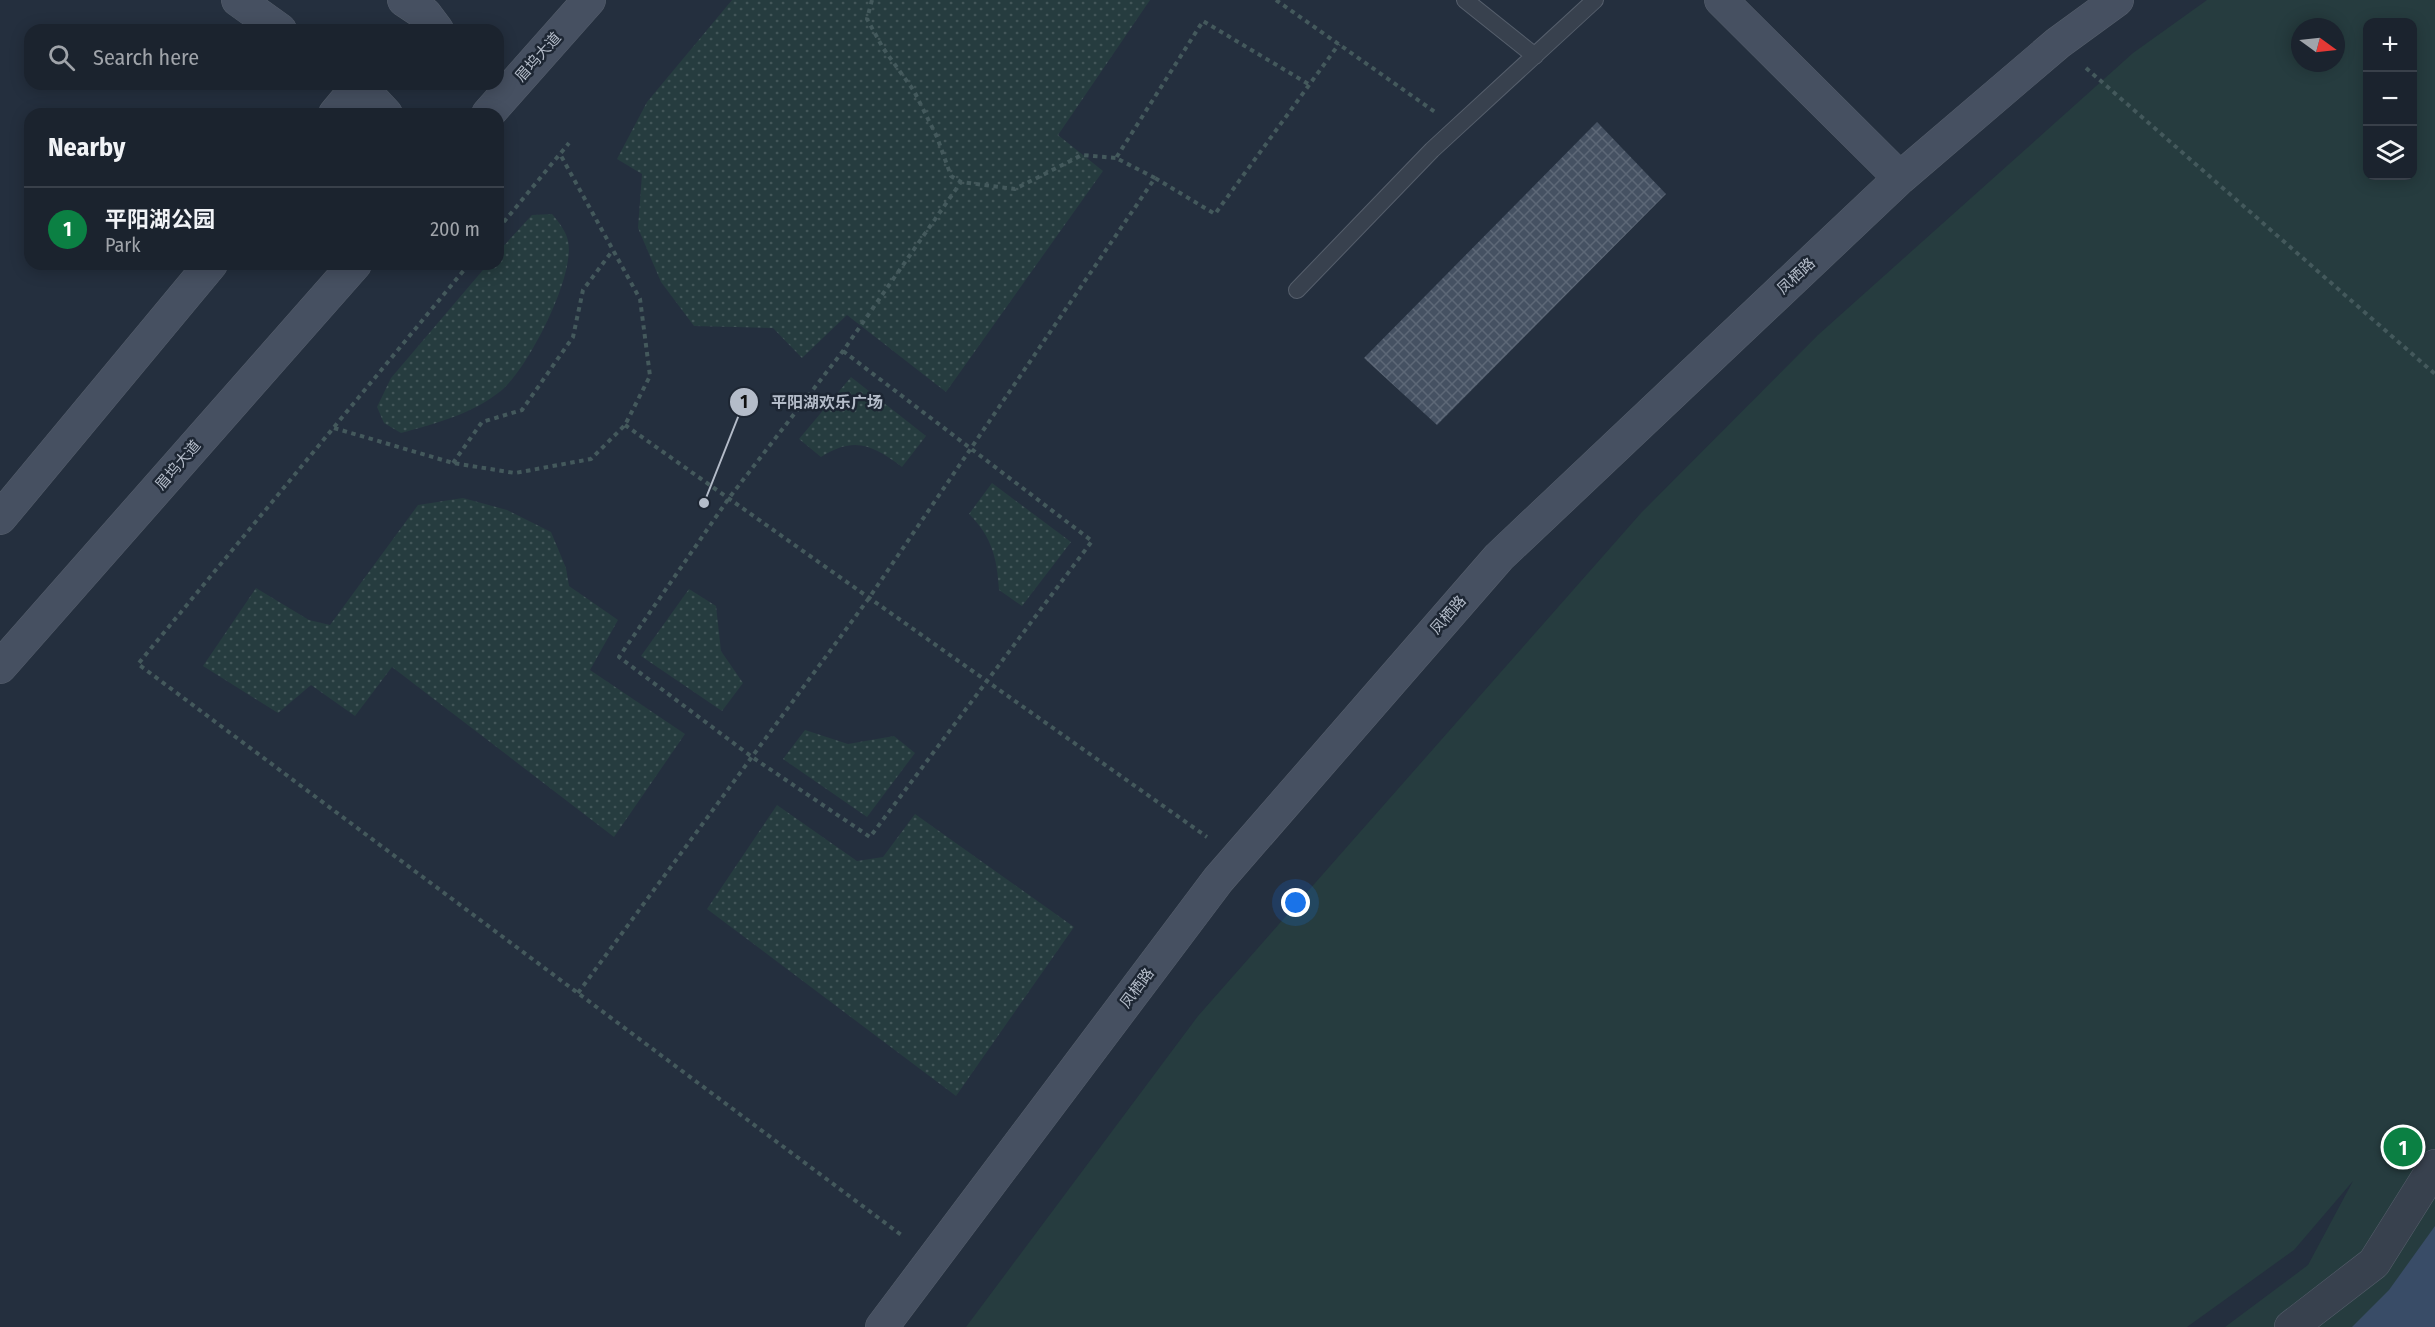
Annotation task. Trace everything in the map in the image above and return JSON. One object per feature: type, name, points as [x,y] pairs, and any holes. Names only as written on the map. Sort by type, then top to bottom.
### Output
[{"type":"street","points":[[238,0],[272,24]]},
{"type":"street","name":"眉坞大道","points":[[504,85],[589,0]]},
{"type":"street","points":[[1721,0],[1900,178]]},
{"type":"street","name":"凤栖路","points":[[882,1327],[1237,858],[1499,556],[1900,178],[2058,43],[2117,0]]},
{"type":"street","points":[[340,108],[354,90]]},
{"type":"street","points":[[364,90],[381,108]]},
{"type":"street","name":"眉坞大道","points":[[488,101],[499,90]]},
{"type":"street","points":[[3,507],[206,270]]},
{"type":"street","name":"眉坞大道","points":[[0,667],[350,270]]},
{"type":"street","points":[[2291,1327],[2374,1263],[2435,1166]]},
{"type":"lane","points":[[1465,0],[1534,56]]},
{"type":"lane","points":[[1297,290],[1457,127],[1594,0]]},
{"type":"path","points":[[872,0],[867,19],[883,48],[914,91],[937,137],[951,176],[961,182],[1015,189],[1082,155],[1116,158],[1215,214],[1339,44]]},
{"type":"path","points":[[1276,0],[1457,127]]},
{"type":"path","points":[[1116,158],[1203,21],[1310,85]]},
{"type":"path","points":[[2058,43],[2435,374]]},
{"type":"path","points":[[504,222],[569,143]]},
{"type":"path","points":[[334,428],[453,463],[515,473],[591,459],[625,425],[650,376],[640,299],[560,154]]},
{"type":"path","points":[[578,993],[869,598],[1155,178]]},
{"type":"path","points":[[843,351],[972,447],[1092,541],[870,837],[752,757],[619,657],[729,498],[843,351],[961,182]]},
{"type":"path","points":[[453,463],[482,422],[522,410],[573,337],[583,290],[613,250]]},
{"type":"path","points":[[464,270],[138,664],[933,1259]]},
{"type":"path","points":[[625,425],[1237,858]]},
{"type":"green space","points":[[732,0],[1150,0],[1058,135],[1103,171],[946,392],[847,315],[802,358],[773,328],[694,326],[661,282],[638,228],[642,174],[617,159],[647,102]]},
{"type":"green space","points":[[2207,0],[2435,0],[2435,1327],[2225,1327],[2308,1265],[2353,1181],[2294,1250],[2187,1327],[966,1327],[1198,1016],[1641,513],[1818,335],[2133,53]]},
{"type":"green space","points":[[552,214],[564,230],[568,241],[569,256],[565,276],[548,320],[513,379],[491,398],[467,412],[441,421],[401,433],[384,423],[377,407],[391,378],[483,270],[504,270],[504,245],[532,215]]},
{"type":"green space","points":[[851,377],[926,436],[902,467],[881,453],[863,446],[844,447],[821,457],[799,439]]},
{"type":"green space","points":[[992,483],[1071,542],[1022,606],[999,590],[992,549],[983,531],[969,514]]},
{"type":"green space","points":[[463,498],[507,510],[551,532],[566,568],[569,586],[618,620],[590,670],[685,734],[614,837],[392,667],[355,716],[311,685],[278,713],[203,666],[256,588],[309,620],[330,625],[418,505]]},
{"type":"green space","points":[[689,589],[716,606],[721,651],[743,683],[722,711],[641,656]]},
{"type":"green space","points":[[805,730],[848,744],[894,736],[915,753],[867,817],[783,759]]},
{"type":"green space","points":[[777,805],[857,861],[883,857],[915,814],[1074,927],[956,1096],[707,909]]},
{"type":"water","points":[[2435,1226],[2435,1327],[2352,1327],[2389,1290]]},
{"type":"building","points":[[1597,122],[1666,194],[1437,425],[1364,358]]},
{"type":"place","name":"平阳湖欢乐广场","points":[[704,503]]},
{"type":"place","name":"平阳湖公园","points":[[2403,1147]]}]
